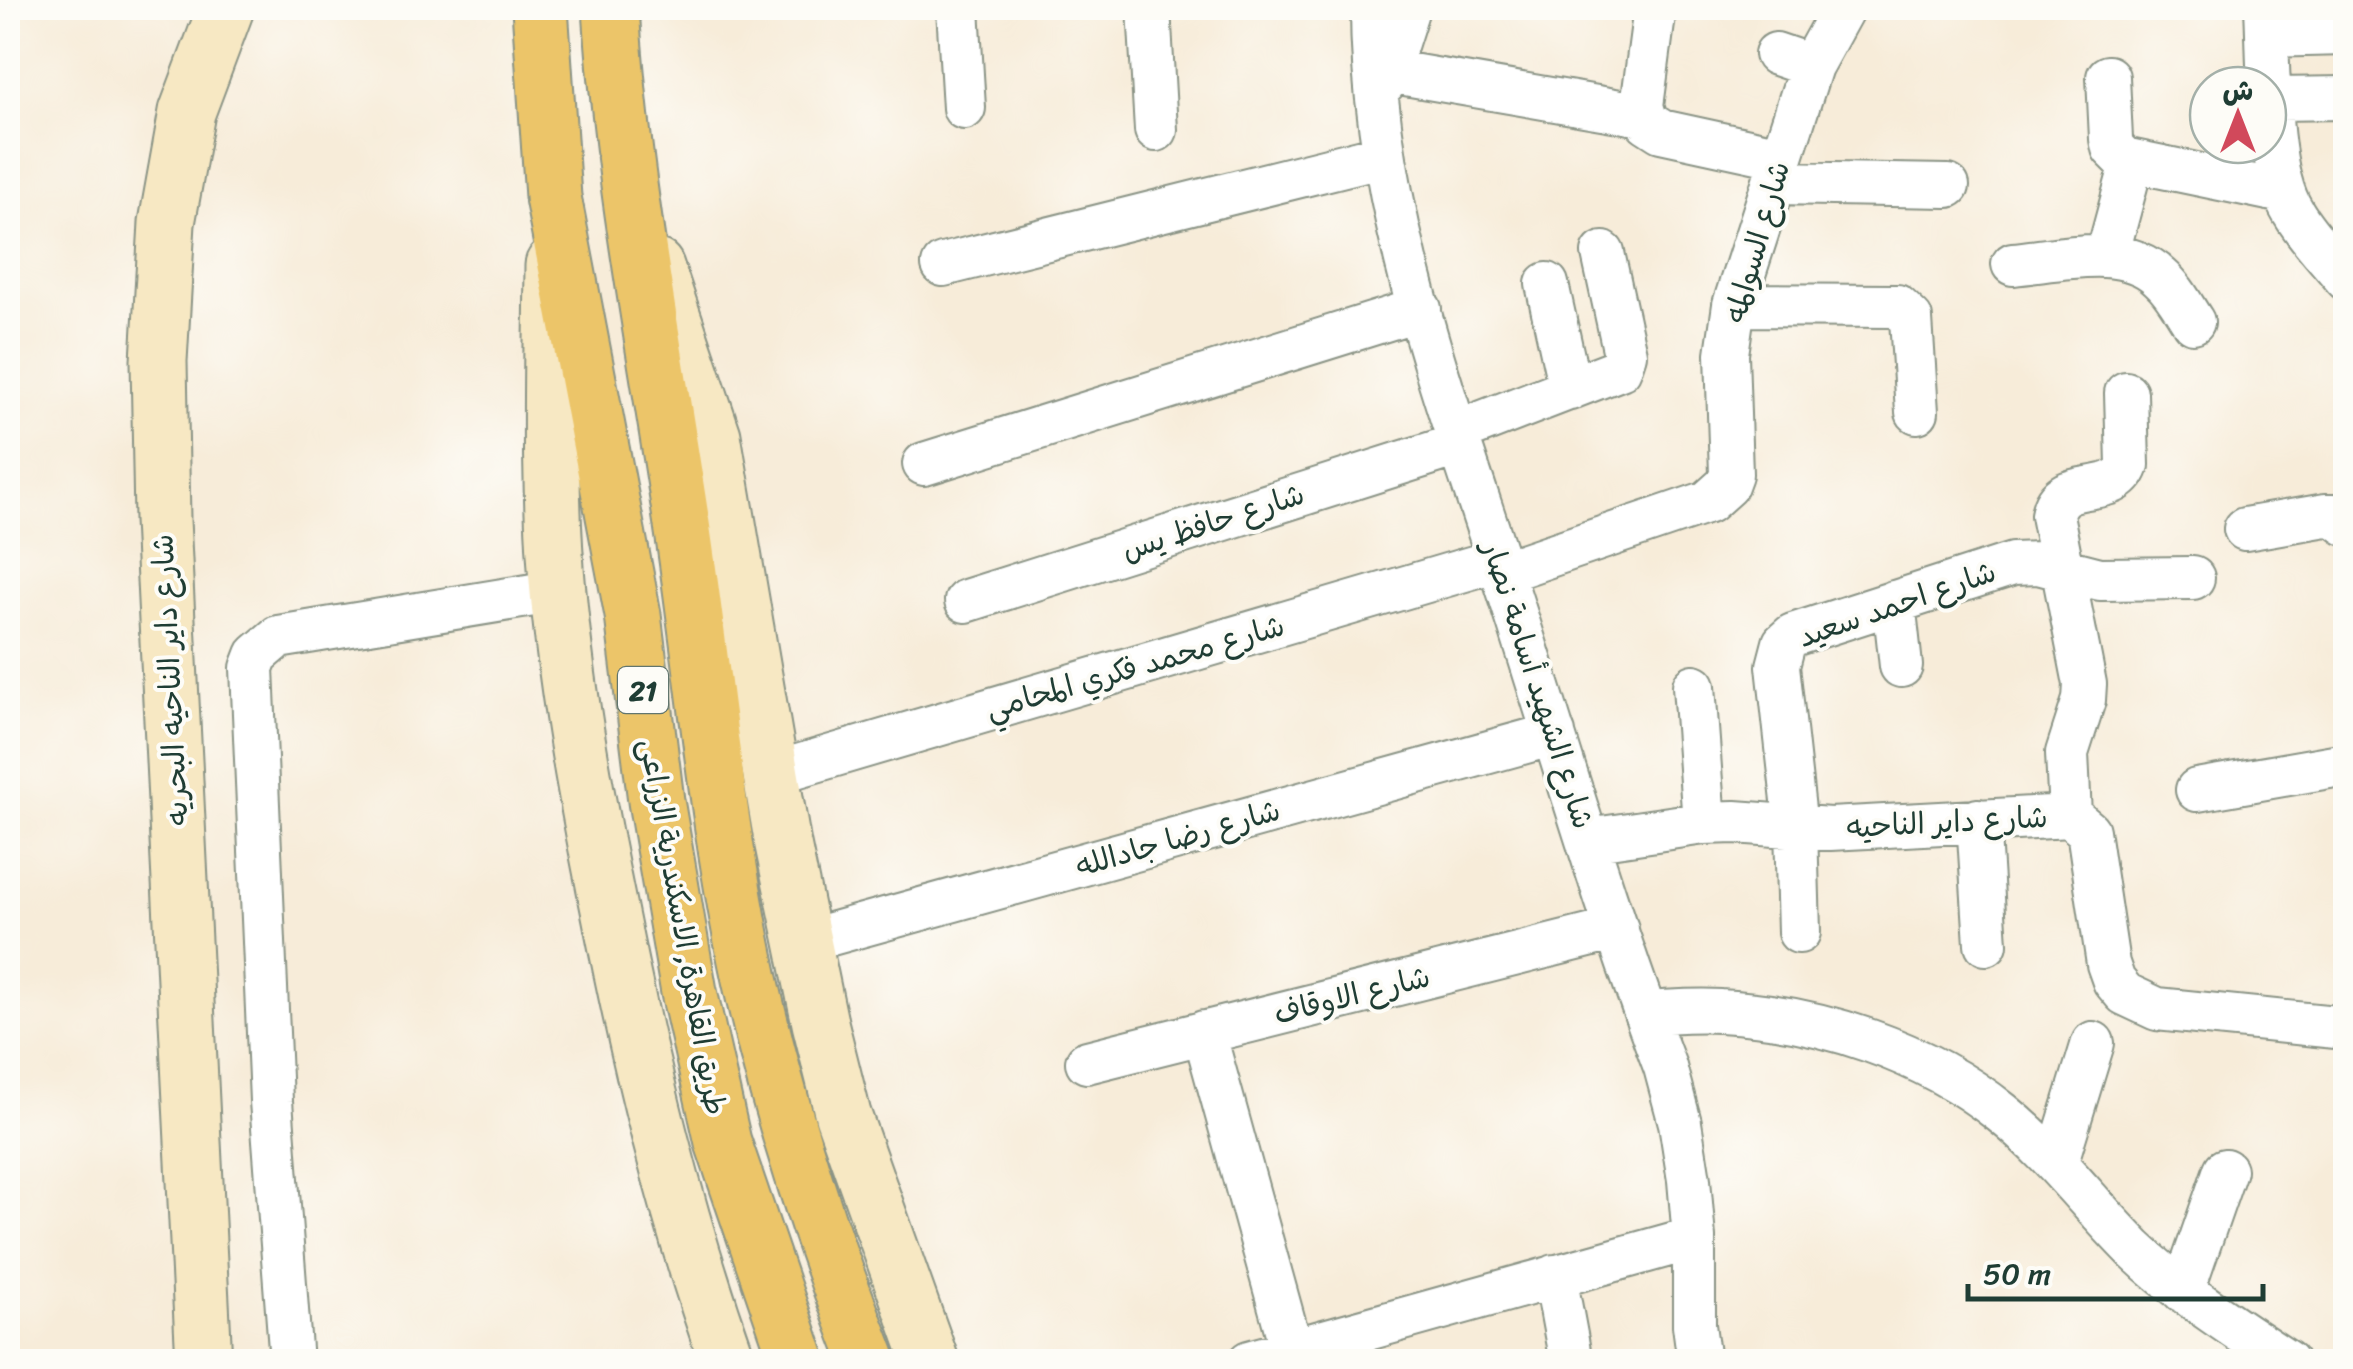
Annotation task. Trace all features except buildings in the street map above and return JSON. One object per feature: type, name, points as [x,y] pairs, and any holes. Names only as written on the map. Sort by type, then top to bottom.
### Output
[{"type":"highway","name":"طريق القاهرة, الاسكندرية الزراعى","points":[[540,8],[553,197],[634,615],[656,802],[689,992],[723,1142],[798,1362]]},
{"type":"highway","name":"طريق القاهرة, الاسكندرية الزراعى","points":[[611,8],[630,187],[750,978],[787,1125],[833,1270],[869,1362]]},
{"type":"street","name":"شارع داير الناحيه البحريه","points":[[204,1362],[162,520],[159,361],[167,222],[187,112],[226,8]]},
{"type":"street","points":[[958,8],[964,108]]},
{"type":"street","points":[[1149,8],[1156,130]]},
{"type":"street","name":"شارع الشهيد أسامة نصار","points":[[1372,8],[1382,87],[1384,156],[1393,208],[1420,309],[1680,1123],[1694,1238],[1692,1281],[1699,1362]]},
{"type":"street","points":[[1408,8],[1382,87],[1644,115]]},
{"type":"street","points":[[1655,8],[1644,115],[1647,122],[1661,131],[1778,170],[1948,186]]},
{"type":"street","name":"شارع السوالمه","points":[[1500,566],[1708,502],[1719,495],[1730,474],[1727,354],[1734,305],[1778,170],[1794,60],[1843,8]]},
{"type":"street","points":[[2270,65],[2267,22],[2346,34]]},
{"type":"street","points":[[2108,77],[2113,148],[2132,162],[2283,192]]},
{"type":"street","points":[[2288,99],[2346,98]]},
{"type":"street","points":[[943,265],[1384,156]]},
{"type":"street","points":[[2107,256],[2132,162]]},
{"type":"street","points":[[2276,165],[2292,212],[2346,279]]},
{"type":"street","points":[[630,187],[713,436],[802,942],[843,1115],[931,1362]]},
{"type":"street","points":[[553,197],[552,462],[558,591],[582,776],[626,994],[668,1174],[728,1362]]},
{"type":"street","name":"شارع حافظ يس","points":[[966,601],[1459,438],[1614,373],[1624,362],[1624,346],[1603,252]]},
{"type":"street","points":[[2014,264],[2107,256],[2134,261],[2159,275],[2193,322]]},
{"type":"street","points":[[1547,284],[1570,390]]},
{"type":"street","points":[[1734,305],[1897,306],[1911,319],[1917,412]]},
{"type":"street","points":[[924,464],[1420,309]]},
{"type":"street","points":[[2070,816],[2066,753],[2084,700],[2085,684],[2052,514],[2054,505],[2067,491],[2112,483],[2125,474],[2126,393]]},
{"type":"street","points":[[2245,529],[2326,515],[2334,515],[2346,524]]},
{"type":"street","name":"شارع احمد سعيد","points":[[1796,828],[1779,654],[1784,643],[1804,629],[2014,564],[2063,568],[2100,579],[2193,578]]},
{"type":"street","name":"شارع محمد فكري المحامي","points":[[772,774],[1500,566]]},
{"type":"street","points":[[291,1362],[271,1101],[252,668],[257,656],[278,637],[558,591]]},
{"type":"street","points":[[1894,602],[1902,666]]},
{"type":"street","points":[[1694,686],[1704,823]]},
{"type":"street","name":"شارع رضا جادالله","points":[[802,942],[1554,734]]},
{"type":"street","points":[[2197,790],[2346,764]]},
{"type":"street","name":"شارع داير الناحيه","points":[[1588,840],[1704,823],[1864,828],[2070,816],[2088,832],[2108,964],[2114,981],[2125,994],[2156,1009],[2346,1028]]},
{"type":"street","points":[[1978,820],[1986,944]]},
{"type":"street","points":[[1796,828],[1799,932]]},
{"type":"street","name":"شارع الاوقاف","points":[[1087,1062],[1617,928]]},
{"type":"street","points":[[1644,1013],[1720,1011],[1796,1020],[1868,1040],[1937,1071],[2000,1111],[2057,1161],[2094,1208],[2182,1291],[2287,1362]]},
{"type":"street","points":[[1204,1032],[1293,1356]]},
{"type":"street","points":[[2057,1161],[2093,1043]]},
{"type":"street","points":[[2182,1291],[2225,1170]]},
{"type":"street","points":[[1249,1362],[1293,1356],[1554,1276],[1694,1238]]},
{"type":"street","points":[[1554,1276],[1571,1362]]}]
